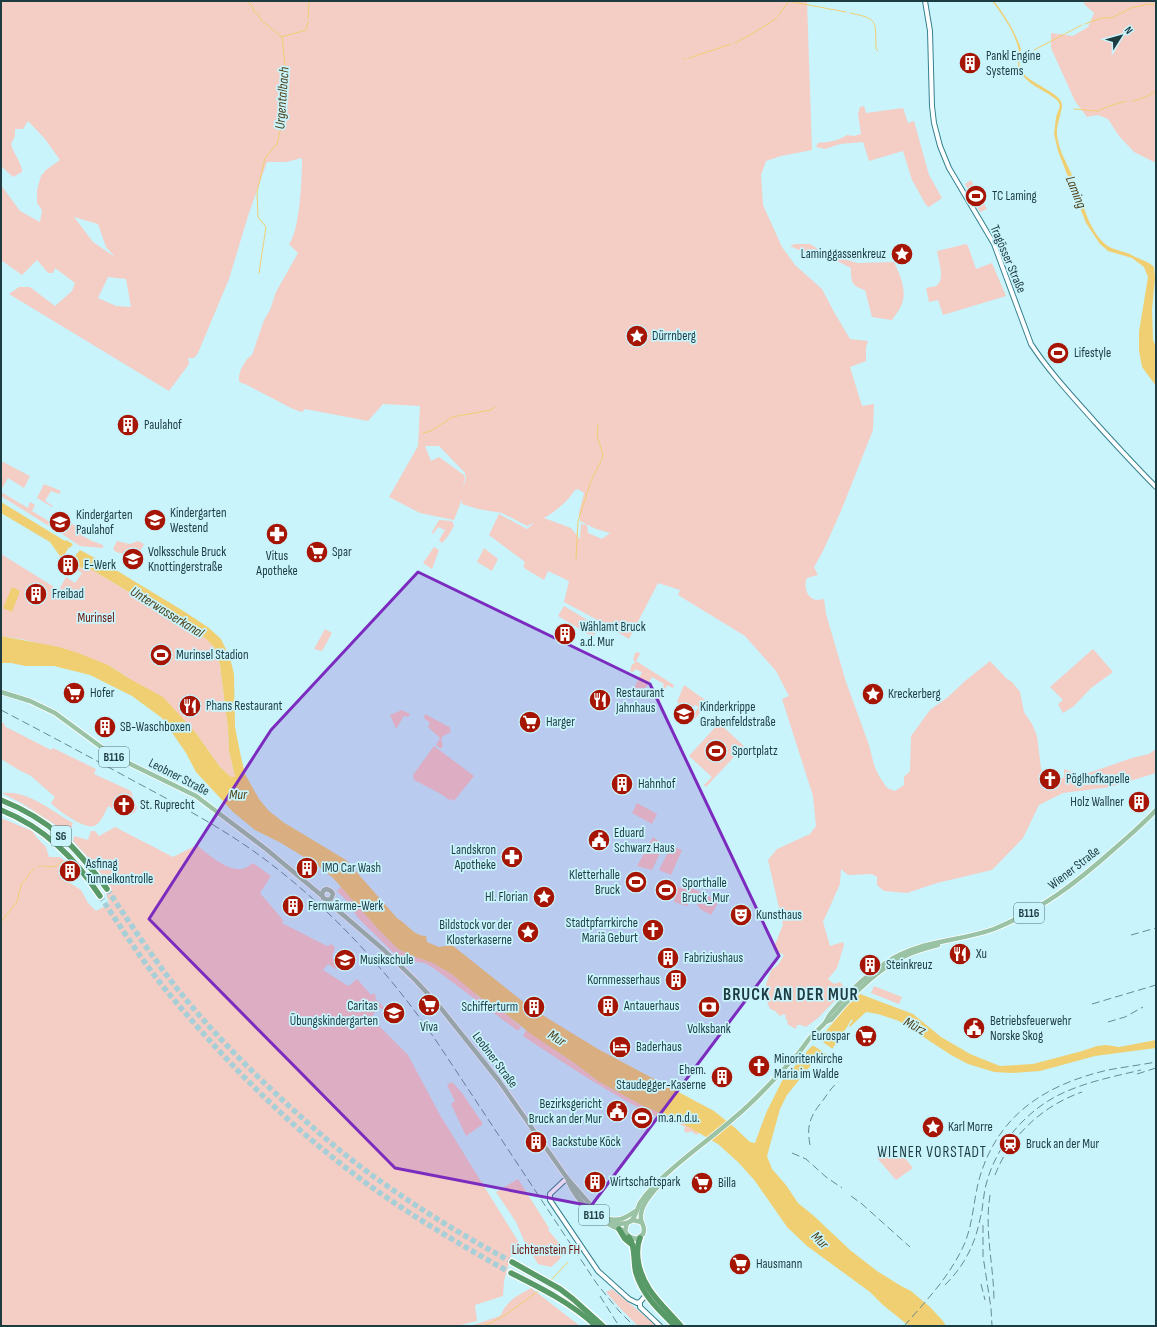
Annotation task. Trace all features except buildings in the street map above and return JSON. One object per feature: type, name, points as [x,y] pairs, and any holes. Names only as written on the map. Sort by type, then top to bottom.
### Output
[{"type":"highway","name":"S6","points":[[1,800],[35,816],[56,831],[90,865],[107,889]]},
{"type":"highway","name":"S6","points":[[1,810],[29,824],[54,842],[82,871],[100,896]]},
{"type":"highway","points":[[622,1230],[633,1247]]},
{"type":"highway","points":[[629,1237],[633,1247],[636,1272],[648,1294],[675,1326]]},
{"type":"highway","points":[[640,1238],[637,1246],[639,1265],[648,1294],[681,1326]]},
{"type":"highway","points":[[512,1262],[560,1289],[603,1326]]},
{"type":"highway","points":[[511,1273],[553,1294],[596,1326]]},
{"type":"main road","name":"Tragösser Straße","points":[[925,1],[930,37],[932,106],[934,123],[940,146],[949,168],[994,244],[1032,344],[1040,358],[1060,383],[1156,487]]},
{"type":"main road","name":"Leobner Straße","points":[[1,692],[30,701],[49,710],[66,720],[112,755],[196,796],[266,849],[314,889],[323,892]]},
{"type":"main road","name":"Wiener Straße","points":[[669,1173],[734,1118],[794,1059],[810,1038],[826,1022],[828,1016],[847,996],[888,961],[913,948],[930,943],[963,938],[994,928],[1023,916],[1064,891],[1098,864],[1156,810]]},
{"type":"main road","points":[[327,889],[333,894],[330,899],[323,898],[323,892],[327,889]]},
{"type":"main road","name":"Leobner Straße","points":[[330,899],[343,914],[394,959],[440,1007],[499,1081],[567,1178],[600,1214],[615,1224],[636,1220],[641,1222]]},
{"type":"main road","points":[[629,1222],[634,1217],[651,1189],[669,1173]]},
{"type":"main road","points":[[629,1237],[634,1239],[640,1238],[644,1232],[644,1226],[641,1222],[640,1216],[643,1207],[669,1173]]},
{"type":"main road","name":"Leobner Straße","points":[[567,1178],[571,1187],[594,1215],[607,1224],[622,1230],[629,1237]]},
{"type":"main road","points":[[567,1178],[554,1188],[550,1194],[550,1198],[554,1206],[598,1271],[629,1299],[640,1302]]},
{"type":"main road","points":[[600,1214],[610,1219],[620,1220],[628,1217],[637,1210]]},
{"type":"main road","name":"B116","points":[[622,1230],[629,1222]]},
{"type":"main road","points":[[648,1294],[639,1305],[642,1310],[660,1326]]},
{"type":"highlighted area","points":[[418,572],[650,684],[779,956],[591,1206],[395,1168],[149,919],[271,730]]},
{"type":"green space","points":[[1,1],[807,1],[812,150],[781,156],[766,161],[761,175],[763,205],[782,247],[795,265],[822,289],[850,339],[868,341],[866,347],[866,361],[850,367],[862,406],[874,404],[873,430],[841,511],[814,567],[818,575],[807,578],[805,585],[808,595],[817,600],[824,599],[826,614],[846,682],[869,745],[874,765],[887,788],[895,791],[904,785],[904,777],[910,771],[911,736],[930,710],[948,697],[990,661],[1007,679],[1012,682],[1020,692],[1024,712],[1032,724],[1037,736],[1041,768],[1045,783],[1050,786],[1064,777],[1064,769],[1072,772],[1077,777],[1132,758],[1149,754],[1156,749],[1156,773],[1110,787],[1063,793],[1039,805],[1023,838],[992,870],[937,883],[907,893],[884,891],[877,885],[877,877],[872,874],[848,875],[841,869],[840,884],[823,922],[830,946],[843,942],[844,945],[837,968],[828,979],[834,984],[840,982],[846,989],[818,1018],[806,1027],[797,1025],[796,1029],[787,1024],[788,1021],[784,1014],[780,1016],[775,1011],[770,1009],[765,993],[766,984],[772,969],[778,965],[784,955],[773,949],[783,925],[768,860],[777,849],[810,834],[816,826],[813,796],[782,699],[789,696],[776,671],[745,636],[678,595],[680,590],[658,583],[629,639],[564,602],[569,581],[548,571],[544,580],[524,568],[525,562],[489,535],[499,514],[527,529],[534,523],[527,526],[502,513],[478,509],[462,504],[462,499],[454,520],[420,513],[389,497],[418,446],[420,406],[383,404],[368,421],[305,409],[302,412],[293,409],[239,381],[241,369],[247,359],[252,355],[264,320],[270,310],[276,292],[298,253],[289,244],[293,237],[298,216],[301,190],[302,158],[286,162],[267,162],[248,216],[229,279],[198,353],[194,358],[188,358],[189,364],[169,391],[9,294],[19,287],[30,287],[55,306],[72,291],[75,283],[55,268],[53,273],[48,273],[37,260],[22,275],[1,260],[1,185],[20,211],[40,222],[42,210],[37,203],[37,190],[41,176],[46,170],[60,160],[45,139],[28,121],[23,129],[15,129],[15,136],[11,144],[21,166],[22,172],[13,177],[1,166]],"holes":[[[74,217],[98,224],[106,247],[115,257],[93,242]],[[108,277],[126,279],[131,307],[116,306],[98,298]],[[425,446],[439,446],[465,473],[466,479],[462,489],[465,479],[464,475],[439,457],[431,461]],[[578,489],[584,493],[579,513],[580,521],[596,529],[610,533],[602,539],[588,533],[587,525],[581,524],[580,539],[571,528],[544,518],[561,506]]]},
{"type":"green space","points":[[1084,1],[1156,1],[1156,163],[1134,152],[1119,136],[1108,119],[1098,115],[1087,117],[1075,101],[1051,48],[1051,33],[1073,36],[1088,27],[1094,13],[1084,4]]},
{"type":"green space","points":[[864,106],[866,113],[903,108],[908,123],[914,121],[929,175],[942,198],[929,207],[926,205],[912,180],[903,151],[869,161],[863,142],[840,144],[825,149],[816,147],[818,143],[830,142],[847,135],[854,136],[861,134],[858,114],[860,107]]},
{"type":"green space","name":"TC Laming","points":[[971,180],[987,209],[980,212],[965,184]]},
{"type":"green space","points":[[795,244],[810,244],[829,256],[835,256],[857,263],[894,262],[899,272],[904,295],[900,308],[892,320],[872,317],[865,290],[854,285],[851,276],[851,268],[839,262],[811,255],[790,246]]},
{"type":"green space","points":[[966,244],[976,269],[992,263],[1006,296],[943,315],[938,300],[929,302],[926,288],[936,286],[941,279],[941,269],[937,251]]},
{"type":"green space","points":[[1,461],[30,476],[24,488],[8,478],[1,490]]},
{"type":"green space","points":[[44,484],[61,491],[59,494],[51,491],[45,501],[53,506],[52,507],[37,498]]},
{"type":"green space","points":[[1,492],[28,508],[30,502],[35,505],[32,511],[50,522],[49,526],[1,496]]},
{"type":"green space","points":[[439,520],[452,521],[454,526],[442,543],[439,540],[445,530],[438,527],[433,534],[432,532]]},
{"type":"green space","points":[[70,523],[78,527],[84,527],[81,535],[103,545],[103,548],[80,546],[62,534],[64,530],[68,530]]},
{"type":"green space","points":[[117,541],[130,544],[138,541],[144,544],[139,553],[141,558],[116,552],[113,549]]},
{"type":"green space","points":[[434,547],[439,550],[432,569],[423,563]]},
{"type":"green space","points":[[484,548],[498,559],[492,571],[477,562]]},
{"type":"green space","name":"Murinsel","points":[[1,554],[59,590],[66,577],[75,583],[82,573],[73,567],[92,570],[205,638],[214,647],[220,665],[228,729],[229,751],[235,777],[231,777],[220,767],[196,733],[130,679],[108,665],[26,640],[1,636]]},
{"type":"green space","points":[[564,606],[599,627],[593,637],[558,616]]},
{"type":"green space","points":[[325,629],[332,633],[322,651],[314,649]]},
{"type":"green space","points":[[1093,649],[1113,672],[1091,688],[1074,706],[1063,713],[1058,704],[1063,700],[1050,687]]},
{"type":"green space","points":[[638,652],[640,654],[636,661],[674,685],[673,688],[667,685],[659,702],[656,700],[664,684],[652,677],[642,694],[633,690],[642,672],[635,669],[633,672],[630,671],[632,664],[634,664],[635,661],[633,660],[635,653]]},
{"type":"green space","points":[[684,685],[708,702],[695,719],[692,716],[699,707],[695,705],[688,713],[681,710],[682,706],[677,702]]},
{"type":"green space","points":[[402,710],[410,714],[408,717],[404,716],[396,729],[390,715]]},
{"type":"green space","points":[[425,714],[449,726],[451,732],[443,736],[441,740],[443,745],[441,749],[436,745],[440,738],[428,727],[430,723],[424,718]]},
{"type":"green space","points":[[1,722],[5,724],[4,726],[51,750],[53,748],[96,769],[94,774],[131,791],[137,808],[134,813],[126,815],[122,814],[108,806],[100,821],[96,825],[92,826],[86,826],[66,815],[51,803],[55,797],[31,776],[1,759]]},
{"type":"green space","name":"Sportplatz","points":[[719,723],[744,746],[706,787],[704,785],[712,777],[689,756]]},
{"type":"green space","points":[[434,746],[474,776],[454,801],[451,799],[449,800],[441,794],[414,780],[413,775]]},
{"type":"green space","points":[[2,793],[12,793],[31,798],[73,823],[69,835],[23,804]]},
{"type":"green space","points":[[637,803],[657,814],[652,824],[632,813]]},
{"type":"green space","points":[[1,818],[32,831],[46,847],[49,857],[60,857],[68,863],[64,872],[67,881],[81,890],[88,903],[96,911],[109,904],[106,893],[112,890],[96,866],[73,841],[74,836],[88,840],[91,831],[95,831],[99,836],[115,827],[173,857],[197,845],[224,865],[236,869],[242,869],[253,863],[271,876],[260,893],[283,920],[282,923],[327,946],[332,944],[335,948],[332,956],[337,969],[328,964],[323,970],[349,986],[357,979],[371,995],[374,993],[376,996],[375,998],[385,1009],[384,1010],[378,1007],[371,1018],[408,1055],[440,1115],[521,1246],[511,1255],[504,1281],[503,1296],[475,1305],[477,1321],[457,1326],[1,1326]]},
{"type":"green space","points":[[653,837],[664,845],[652,870],[637,866]]},
{"type":"green space","points":[[671,846],[682,850],[671,875],[659,870]]},
{"type":"green space","points":[[682,886],[688,886],[719,901],[711,915],[700,909],[696,903],[691,902],[687,906],[674,902],[677,887],[681,888]]},
{"type":"green space","points":[[341,887],[397,948],[407,954],[433,963],[453,975],[474,991],[477,996],[488,1004],[502,1011],[521,1027],[518,1031],[432,967],[424,963],[400,959],[358,918],[347,901],[337,891]]},
{"type":"green space","points":[[874,986],[902,997],[899,1004],[871,993]]},
{"type":"green space","points":[[526,1030],[598,1081],[643,1106],[675,1119],[699,1132],[697,1135],[690,1131],[688,1133],[684,1131],[685,1127],[629,1103],[523,1036]]},
{"type":"green space","points":[[452,1082],[462,1093],[483,1124],[466,1136],[451,1104],[455,1101],[447,1085]]},
{"type":"green space","points":[[891,1146],[897,1154],[900,1152],[913,1168],[896,1180],[877,1158]]},
{"type":"green space","name":"Lichtenstein FH","points":[[518,1179],[549,1228],[548,1230],[559,1243],[564,1252],[559,1260],[551,1267],[538,1264],[525,1243],[516,1222],[496,1192]]},
{"type":"green space","points":[[531,1288],[580,1326],[470,1326],[500,1316],[509,1302]]},
{"type":"green space","points":[[612,1289],[657,1326],[638,1326],[606,1292]]},
{"type":"water","points":[[992,1],[994,1],[1005,17],[1018,40],[1021,50],[1019,63],[1021,70],[1028,78],[1056,96],[1062,104],[1057,130],[1058,140],[1093,229],[1108,246],[1130,254],[1154,267],[1155,278],[1152,310],[1153,340],[1156,347],[1156,386],[1142,367],[1139,350],[1139,332],[1148,277],[1144,267],[1132,258],[1108,251],[1100,244],[1086,223],[1058,151],[1054,134],[1056,117],[1060,106],[1058,101],[1032,84],[1023,76],[1018,65],[1019,50],[1014,35],[1000,11]]},
{"type":"water","points":[[1,502],[65,541],[66,540],[73,544],[70,548],[69,547],[62,559],[50,542],[1,513]]},
{"type":"water","points":[[80,550],[185,612],[209,628],[221,639],[230,658],[234,674],[235,727],[245,774],[259,799],[269,811],[283,822],[346,860],[397,918],[414,932],[426,936],[427,942],[439,947],[452,945],[531,1008],[598,1049],[714,1111],[750,1142],[755,1143],[766,1113],[783,1079],[803,1057],[808,1057],[812,1061],[811,1065],[787,1095],[780,1109],[767,1156],[772,1169],[786,1185],[798,1203],[850,1250],[877,1271],[911,1291],[930,1307],[946,1326],[909,1326],[883,1305],[870,1292],[807,1246],[787,1227],[755,1181],[739,1163],[718,1144],[675,1119],[643,1106],[598,1081],[531,1034],[502,1011],[488,1004],[453,975],[433,963],[407,954],[397,948],[378,929],[333,878],[317,865],[281,843],[255,830],[233,812],[196,772],[186,753],[162,718],[132,696],[90,675],[54,666],[26,666],[1,663],[1,636],[59,647],[108,665],[163,697],[196,733],[220,767],[231,777],[235,777],[229,751],[228,729],[220,665],[214,647],[196,632],[92,570],[73,566],[78,558],[75,556]]},
{"type":"water","points":[[12,587],[20,591],[12,612],[3,608]]},
{"type":"water","name":"Mürz","points":[[860,994],[913,1014],[941,1037],[970,1054],[1000,1066],[1033,1064],[1097,1046],[1106,1045],[1119,1047],[1156,1040],[1156,1048],[1095,1056],[1040,1071],[1013,1073],[994,1072],[968,1064],[951,1055],[899,1021],[878,1014],[866,1012],[850,1027],[849,1026],[853,1020],[851,1020],[826,1058],[820,1063],[813,1064],[815,1060],[810,1055],[806,1055],[806,1052],[848,1005]]},
{"type":"pier","points":[[818,1038],[834,1050],[829,1056],[812,1046]]},
{"type":"waterway","name":"Urgentalbach","points":[[247,1],[253,7],[254,12],[258,14],[261,20],[282,37],[286,73],[281,127],[277,144],[265,158],[257,192],[258,217],[266,227],[259,273]]},
{"type":"waterway","points":[[308,19],[309,1]]},
{"type":"waterway","points":[[787,1],[846,12]]},
{"type":"waterway","points":[[779,15],[788,2]]},
{"type":"waterway","points":[[1085,24],[1101,18],[1111,18],[1131,8],[1148,4],[1156,5]]},
{"type":"waterway","points":[[850,13],[866,17],[874,22],[876,32],[876,49],[878,51]]},
{"type":"waterway","points":[[735,43],[777,18]]},
{"type":"waterway","points":[[282,37],[306,30],[308,22]]},
{"type":"waterway","points":[[1034,50],[1082,25]]},
{"type":"waterway","points":[[689,58],[731,44]]},
{"type":"waterway","name":"Laming","points":[[1020,53],[1026,53]]},
{"type":"waterway","points":[[1133,101],[1156,91]]},
{"type":"waterway","points":[[1074,109],[1098,111],[1126,101]]},
{"type":"waterway","points":[[423,433],[431,431],[452,417],[491,410],[495,407]]},
{"type":"waterway","points":[[576,559],[578,521],[591,481],[603,454],[597,436],[598,425]]},
{"type":"waterway","points":[[44,866],[49,867],[58,865],[62,861]]},
{"type":"waterway","points":[[1,922],[17,902],[21,885],[35,868]]},
{"type":"waterway","points":[[645,1129],[656,1118],[658,1113]]},
{"type":"waterway","points":[[550,1281],[568,1262]]},
{"type":"waterway","points":[[482,1326],[496,1321],[540,1290]]},
{"type":"tunnel","points":[[107,889],[166,974],[210,1028],[261,1080],[313,1128],[369,1173],[414,1204],[479,1244],[512,1262]]},
{"type":"tunnel","points":[[100,896],[142,959],[189,1018],[251,1084],[295,1126],[341,1164],[382,1194],[445,1235],[511,1273]]},
{"type":"railway","points":[[1,710],[197,815],[228,834],[285,875],[334,919],[379,967],[420,1018],[597,1284],[619,1311],[634,1326]]},
{"type":"railway","points":[[1131,935],[1156,928]]},
{"type":"railway","points":[[1092,1004],[1156,985]]},
{"type":"railway","points":[[1108,1022],[1125,1017],[1143,1007]]},
{"type":"railway","points":[[904,1326],[921,1307],[951,1268],[963,1247],[967,1238],[981,1173],[990,1152],[1001,1133],[1014,1117],[1030,1104],[1066,1083],[1108,1070],[1156,1062]]},
{"type":"railway","points":[[1137,1074],[1156,1068]]},
{"type":"railway","points":[[945,1285],[952,1278],[968,1255],[978,1229],[989,1173],[1004,1144],[1014,1131],[1037,1108],[1065,1092],[1093,1082],[1141,1070]]},
{"type":"railway","points":[[810,1145],[809,1125],[813,1115],[830,1090],[838,1082]]},
{"type":"railway","points":[[995,1175],[1009,1148],[1029,1124],[1054,1105],[1082,1092]]},
{"type":"railway","points":[[792,1153],[806,1159],[826,1177],[842,1188]]},
{"type":"railway","points":[[990,1195],[988,1222],[994,1302]]},
{"type":"railway","points":[[851,1196],[910,1247]]},
{"type":"railway","points":[[983,1225],[983,1256],[991,1308],[992,1326]]},
{"type":"railway","points":[[981,1284],[985,1300]]},
{"type":"railway","points":[[600,1296],[619,1326]]},
{"type":"place","name":"Pankl Engine Systems","points":[[970,63]]},
{"type":"place","name":"TC Laming","points":[[976,196]]},
{"type":"place","name":"Laminggassenkreuz","points":[[902,254]]},
{"type":"place","name":"Dürrnberg","points":[[637,336]]},
{"type":"place","name":"Lifestyle","points":[[1058,353]]},
{"type":"place","name":"Paulahof","points":[[128,425]]},
{"type":"place","name":"Kindergarten Westend","points":[[155,520]]},
{"type":"place","name":"Kindergarten Paulahof","points":[[60,522]]},
{"type":"place","name":"Vitus Apotheke","points":[[277,534]]},
{"type":"place","name":"Spar","points":[[317,552]]},
{"type":"place","name":"Volksschule Bruck Knottingerstraße","points":[[133,559]]},
{"type":"place","name":"E-Werk","points":[[68,565]]},
{"type":"place","name":"Freibad","points":[[36,594]]},
{"type":"place","name":"Wählamt Bruck a.d. Mur","points":[[565,634]]},
{"type":"place","name":"Murinsel Stadion","points":[[161,655]]},
{"type":"place","name":"Hofer","points":[[74,693]]},
{"type":"place","name":"Kreckerberg","points":[[873,694]]},
{"type":"place","name":"Restaurant Jahnhaus","points":[[600,700]]},
{"type":"place","name":"Phans Restaurant","points":[[190,706]]},
{"type":"place","name":"Kinderkrippe Grabenfeldstraße","points":[[684,714]]},
{"type":"place","name":"Harger","points":[[530,722]]},
{"type":"place","name":"SB-Waschboxen","points":[[105,727]]},
{"type":"place","name":"Sportplatz","points":[[716,751]]},
{"type":"place","name":"Pöglhofkapelle","points":[[1050,779]]},
{"type":"place","name":"Hahnhof","points":[[622,784]]},
{"type":"place","name":"Holz Wallner","points":[[1139,802]]},
{"type":"place","name":"St. Ruprecht","points":[[124,805]]},
{"type":"place","name":"Eduard Schwarz Haus","points":[[599,840]]},
{"type":"place","name":"Landskron Apotheke","points":[[512,857]]},
{"type":"place","name":"IMO Car Wash","points":[[307,868]]},
{"type":"place","name":"Asfinag Tunnelkontrolle","points":[[70,871]]},
{"type":"place","name":"Kletterhalle Bruck","points":[[636,882]]},
{"type":"place","name":"Sporthalle Bruck_Mur","points":[[666,890]]},
{"type":"place","name":"Hl. Florian","points":[[544,897]]},
{"type":"place","name":"Fernwärme-Werk","points":[[293,906]]},
{"type":"place","name":"Kunsthaus","points":[[741,915]]},
{"type":"place","name":"Stadtpfarrkirche Mariä Geburt","points":[[653,930]]},
{"type":"place","name":"Bildstock vor der Klosterkaserne","points":[[528,932]]},
{"type":"place","name":"Xu","points":[[960,954]]},
{"type":"place","name":"Fabriziushaus","points":[[668,958]]},
{"type":"place","name":"Musikschule","points":[[345,960]]},
{"type":"place","name":"Steinkreuz","points":[[870,965]]},
{"type":"place","name":"Kornmesserhaus","points":[[676,980]]},
{"type":"place","name":"Viva","points":[[429,1005]]},
{"type":"place","name":"Antauerhaus","points":[[608,1006]]},
{"type":"place","name":"Schifferturm","points":[[534,1007]]},
{"type":"place","name":"Volksbank","points":[[709,1007]]},
{"type":"place","name":"Caritas Übungskindergarten","points":[[394,1013]]},
{"type":"place","name":"Betriebsfeuerwehr Norske Skog","points":[[974,1028]]},
{"type":"place","name":"Eurospar","points":[[866,1036]]},
{"type":"place","name":"Baderhaus","points":[[620,1047]]},
{"type":"place","name":"Minoritenkirche Maria im Walde","points":[[759,1066]]},
{"type":"place","name":"Ehem. Staudegger-Kaserne","points":[[722,1077]]},
{"type":"place","name":"Bezirksgericht Bruck an der Mur","points":[[617,1111]]},
{"type":"place","name":"m.a.n.d.u.","points":[[642,1118]]},
{"type":"place","name":"Karl Morre","points":[[933,1127]]},
{"type":"place","name":"Backstube Köck","points":[[536,1142]]},
{"type":"place","name":"Bruck an der Mur","points":[[1010,1144]]},
{"type":"place","name":"Wirtschaftspark","points":[[595,1182]]},
{"type":"place","name":"Billa","points":[[702,1183]]},
{"type":"place","name":"Hausmann","points":[[740,1264]]},
{"type":"district","name":"BRUCK AN DER MUR","points":[[791,995]]},
{"type":"district","name":"WIENER VORSTADT","points":[[932,1152]]},
{"type":"water label","name":"Unterwasserkanal","points":[[167,612]]},
{"type":"water label","name":"Mur","points":[[238,794]]},
{"type":"water label","name":"Mur","points":[[557,1038]]},
{"type":"water label","name":"Mur","points":[[820,1240]]}]
